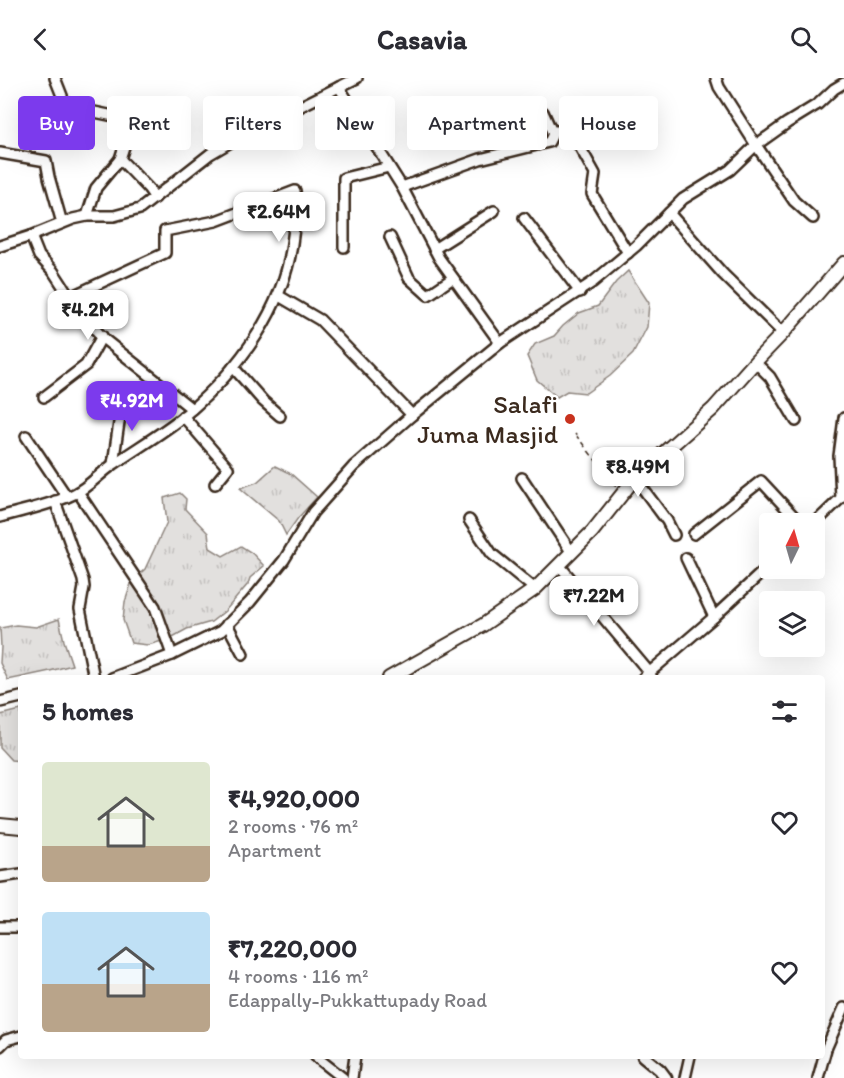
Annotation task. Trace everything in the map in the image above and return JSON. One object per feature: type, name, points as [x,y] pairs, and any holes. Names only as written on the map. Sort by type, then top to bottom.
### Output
[{"type":"main road","points":[[394,675],[483,625],[535,589],[592,532],[635,478],[713,409],[844,264]]},
{"type":"main road","points":[[0,825],[18,827]]},
{"type":"street","points":[[55,78],[66,106],[129,121],[129,130],[120,159],[96,188],[87,216]]},
{"type":"street","points":[[0,246],[73,219],[128,213],[140,209],[210,154],[357,78]]},
{"type":"street","points":[[716,78],[718,87],[794,201],[813,218]]},
{"type":"street","points":[[120,675],[172,655],[221,631],[250,602],[284,560],[313,512],[354,466],[500,343],[580,292],[628,253],[683,199],[730,170],[756,146],[818,104],[844,83]]},
{"type":"street","points":[[339,87],[402,188],[439,258],[500,343]]},
{"type":"street","points":[[402,188],[480,159],[549,142],[553,134],[547,120]]},
{"type":"street","points":[[552,131],[571,131],[595,174],[592,194],[628,253]]},
{"type":"street","points":[[0,153],[46,161],[62,223]]},
{"type":"street","points":[[120,159],[155,198]]},
{"type":"street","points":[[344,247],[344,178],[389,167]]},
{"type":"street","points":[[0,517],[78,492],[113,464],[183,416],[213,390],[233,367],[259,330],[279,296],[291,256],[297,201],[295,191],[216,221],[165,231],[165,253],[70,297]]},
{"type":"street","points":[[434,249],[494,211]]},
{"type":"street","points":[[669,213],[723,274],[783,333]]},
{"type":"street","points":[[524,218],[580,292]]},
{"type":"street","points":[[31,236],[39,256],[53,271],[81,315],[102,336],[192,409]]},
{"type":"street","points":[[390,237],[409,278],[428,294],[453,278]]},
{"type":"street","points":[[279,296],[320,320],[412,415]]},
{"type":"street","points":[[44,397],[86,365],[102,336]]},
{"type":"street","points":[[755,362],[770,377],[796,422]]},
{"type":"street","points":[[233,367],[263,401],[280,416]]},
{"type":"street","points":[[113,464],[123,395]]},
{"type":"street","points":[[183,416],[228,468],[215,484]]},
{"type":"street","points":[[825,513],[841,498],[839,456],[844,418]]},
{"type":"street","points":[[26,436],[67,496]]},
{"type":"street","points":[[522,478],[572,553]]},
{"type":"street","points":[[635,478],[667,521],[674,535]]},
{"type":"street","points":[[693,534],[761,482],[791,513]]},
{"type":"street","points":[[78,492],[155,607],[172,655]]},
{"type":"street","points":[[55,501],[83,580],[80,609],[93,675]]},
{"type":"street","points":[[469,520],[492,554],[535,589]]},
{"type":"street","points":[[686,558],[714,617]]},
{"type":"street","points":[[559,565],[647,675]]},
{"type":"street","points":[[649,675],[759,575]]},
{"type":"street","points":[[227,624],[243,654]]},
{"type":"street","points":[[0,702],[18,698]]},
{"type":"street","points":[[0,877],[18,874]]},
{"type":"street","points":[[0,927],[18,927]]},
{"type":"street","points":[[825,1053],[844,1008]]},
{"type":"street","points":[[0,1046],[6,1040],[18,1037]]},
{"type":"street","points":[[319,1059],[343,1078]]},
{"type":"street","points":[[352,1078],[355,1059]]},
{"type":"street","points":[[647,1059],[666,1078]]},
{"type":"street","points":[[684,1078],[689,1059]]},
{"type":"street","points":[[818,1078],[823,1059]]},
{"type":"path","points":[[575,434],[622,494]]},
{"type":"green space","points":[[628,271],[649,303],[647,327],[633,354],[610,376],[586,393],[567,391],[557,397],[537,380],[527,356],[535,344],[554,336],[579,313],[598,306],[616,282]]},
{"type":"green space","points":[[275,466],[291,474],[317,497],[286,535],[279,521],[240,488],[257,482]]},
{"type":"green space","points":[[180,493],[186,499],[185,509],[208,533],[210,548],[223,556],[241,546],[252,553],[264,566],[250,578],[248,584],[225,611],[211,622],[148,645],[131,643],[123,620],[125,602],[132,581],[145,569],[167,522],[164,498]]},
{"type":"green space","points":[[59,619],[72,665],[31,675],[18,675],[18,678],[8,680],[0,663],[0,628],[16,625],[36,627]]},
{"type":"green space","points":[[18,711],[18,761],[11,760],[0,748],[0,715]]},
{"type":"place","name":"Salafi Juma Masjid","points":[[570,419]]}]
